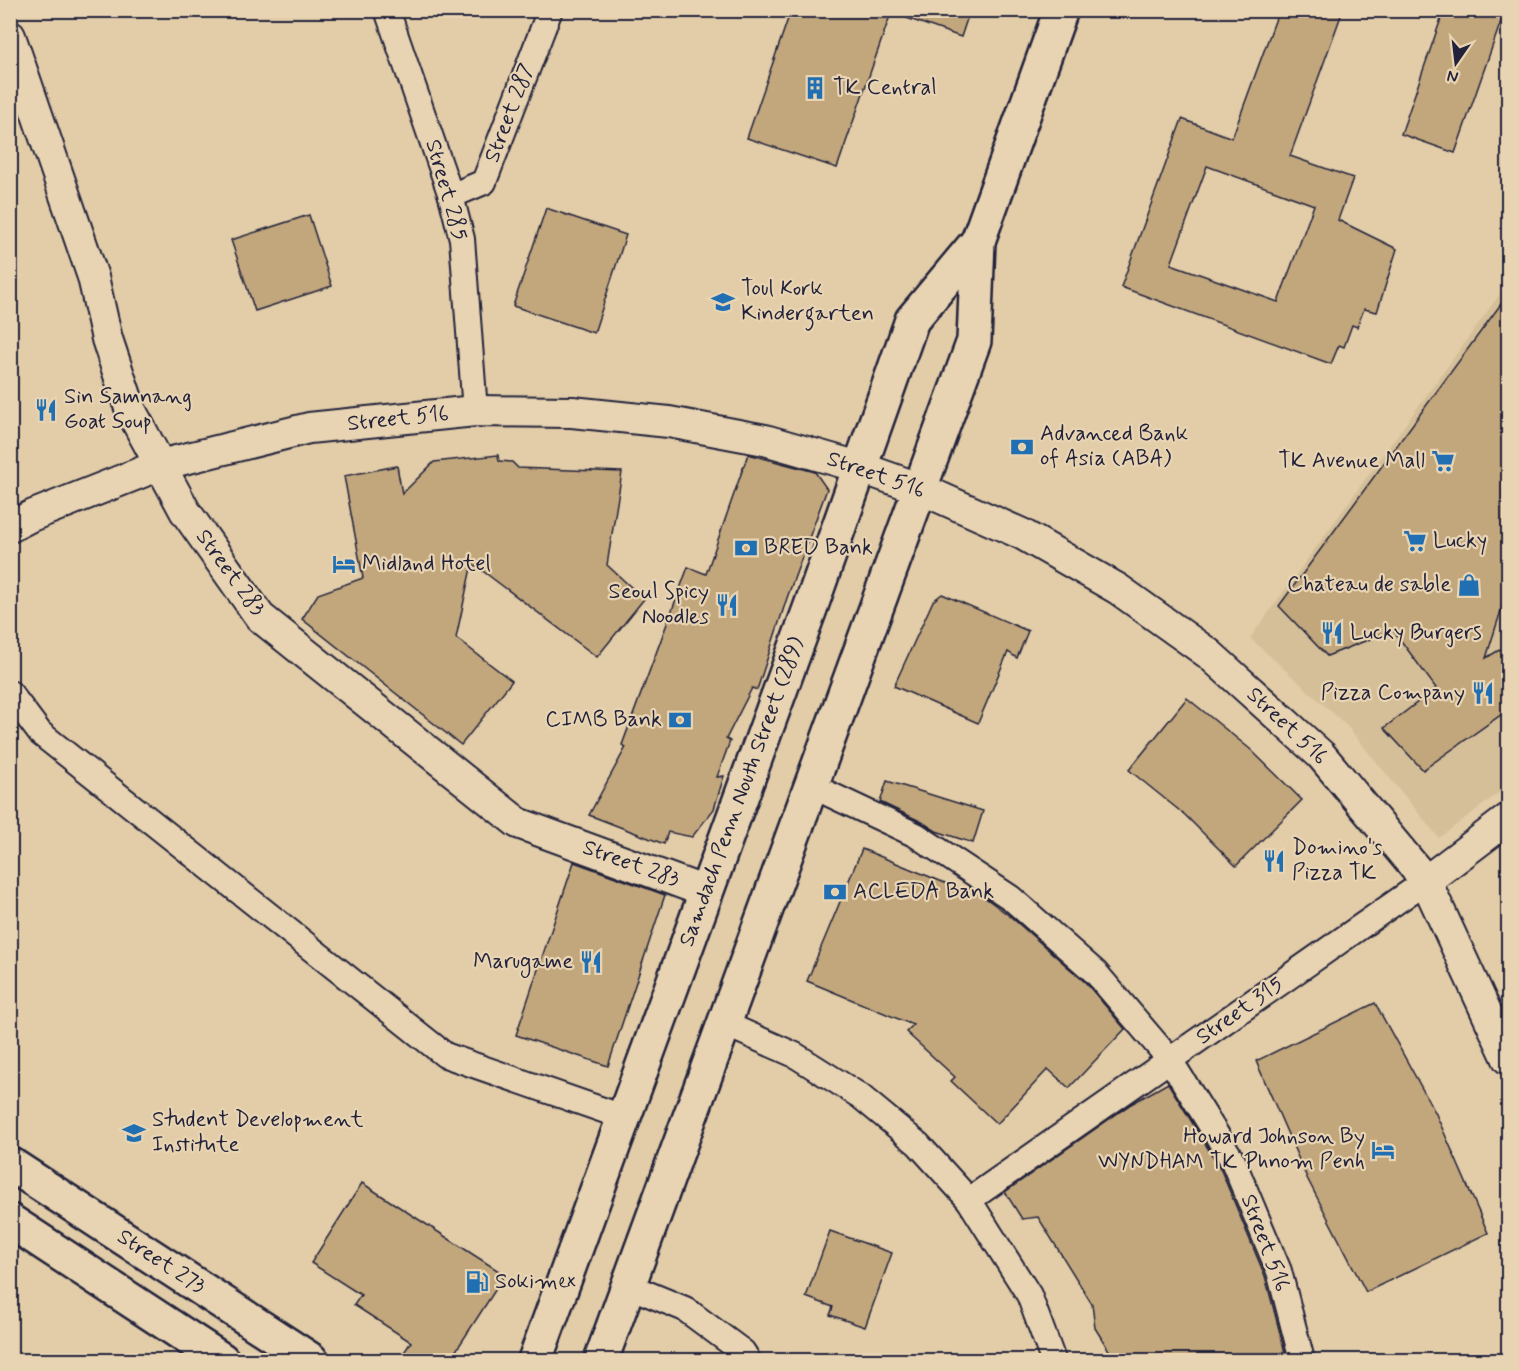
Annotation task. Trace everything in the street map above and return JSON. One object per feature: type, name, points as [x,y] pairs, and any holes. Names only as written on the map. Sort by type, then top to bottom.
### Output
[{"type":"main road","name":"Samdach Penn Nouth Street (289)","points":[[601,1360],[974,341],[978,241],[1061,10]]},
{"type":"main road","name":"Samdach Penn Nouth Street (289)","points":[[534,1360],[912,320],[978,241]]},
{"type":"main road","name":"Street 273","points":[[10,1164],[311,1360]]},
{"type":"main road","points":[[10,1221],[222,1360]]},
{"type":"street","name":"Street 285","points":[[387,10],[451,196],[462,239],[474,411]]},
{"type":"street","name":"Street 287","points":[[451,196],[484,182],[550,10]]},
{"type":"street","name":"Street 283","points":[[10,36],[93,277],[107,339],[131,411],[185,511],[260,617],[518,823],[706,892]]},
{"type":"street","name":"Street 516","points":[[10,527],[160,465],[309,428],[474,411],[572,412],[669,422],[765,440],[860,467],[921,489],[1022,534],[1118,589],[1209,654],[1321,755],[1426,881],[1509,1059]]},
{"type":"street","points":[[10,693],[40,734],[445,1055],[623,1117]]},
{"type":"street","name":"Street 516","points":[[812,786],[916,835],[1011,898],[1096,973],[1170,1060],[1233,1161],[1279,1271],[1302,1360]]},
{"type":"street","name":"Street 315","points":[[969,1200],[1426,881],[1509,819]]},
{"type":"street","points":[[725,1024],[795,1056],[860,1096],[918,1144],[969,1200],[1029,1294],[1053,1360]]},
{"type":"street","points":[[629,1286],[685,1309],[743,1352],[748,1360]]},
{"type":"shaded area","name":"TK Avenue Mall","points":[[1508,283],[1508,786],[1439,838],[1347,726],[1250,638]]},
{"type":"building","name":"TK Central","points":[[791,10],[892,10],[837,168],[747,138]]},
{"type":"building","points":[[895,10],[970,10],[961,37],[895,14]]},
{"type":"building","points":[[1279,10],[1343,10],[1290,156],[1353,178],[1338,220],[1397,249],[1377,312],[1364,309],[1357,327],[1352,325],[1344,347],[1339,345],[1331,364],[1121,287],[1182,119],[1232,138]],"holes":[[[1207,166],[1314,205],[1278,302],[1171,264]]]},
{"type":"building","points":[[1444,10],[1505,10],[1455,153],[1401,134]]},
{"type":"building","points":[[546,208],[626,235],[594,333],[513,306]]},
{"type":"building","points":[[309,215],[332,286],[255,311],[231,240]]},
{"type":"building","name":"TK Avenue Mall","points":[[1509,293],[1509,580],[1486,658],[1509,644],[1509,709],[1423,770],[1384,728],[1436,688],[1393,630],[1327,656],[1279,606]]},
{"type":"building","points":[[748,454],[815,472],[827,489],[787,598],[757,690],[752,688],[726,739],[730,741],[717,777],[724,776],[714,809],[692,837],[668,832],[664,844],[589,815],[626,747],[622,745],[688,567],[706,574]]},
{"type":"building","points":[[498,455],[499,461],[512,462],[518,468],[622,472],[607,565],[644,599],[597,657],[472,563],[456,638],[512,681],[461,745],[302,619],[318,594],[363,578],[344,476],[397,466],[402,494],[434,462]]},
{"type":"building","points":[[942,594],[1028,631],[1017,658],[1008,652],[978,723],[894,686],[933,601]]},
{"type":"building","points":[[1187,698],[1250,749],[1302,800],[1236,866],[1185,815],[1129,770]]},
{"type":"building","points":[[887,781],[983,811],[973,843],[936,831],[880,802]]},
{"type":"building","points":[[862,849],[967,892],[970,888],[987,899],[1011,917],[1086,983],[1125,1029],[1069,1088],[1048,1069],[997,1124],[951,1081],[955,1077],[906,1032],[913,1025],[807,981]]},
{"type":"building","name":"Marugame","points":[[574,862],[665,895],[608,1066],[516,1035]]},
{"type":"building","points":[[1375,1003],[1436,1114],[1488,1233],[1366,1292],[1307,1178],[1256,1061]]},
{"type":"building","points":[[1168,1083],[1220,1168],[1265,1276],[1287,1360],[1111,1360],[1110,1352],[1095,1328],[1092,1304],[1038,1217],[1022,1219],[1005,1192],[1131,1104]]},
{"type":"building","points":[[362,1183],[505,1275],[450,1360],[399,1360],[411,1342],[354,1305],[361,1295],[311,1263]]},
{"type":"building","points":[[830,1231],[892,1253],[865,1327],[830,1315],[833,1307],[806,1297]]},
{"type":"place","name":"TK Central","points":[[815,88]]},
{"type":"place","name":"Toul Kork Kindergarten","points":[[723,302]]},
{"type":"place","name":"Sin Samnang Goat Soup","points":[[46,410]]},
{"type":"place","name":"Advanced Bank of Asia (ABA)","points":[[1022,447]]},
{"type":"place","name":"TK Avenue Mall","points":[[1443,461]]},
{"type":"place","name":"Lucky","points":[[1415,541]]},
{"type":"place","name":"BRED Bank","points":[[746,548]]},
{"type":"place","name":"Midland Hotel","points":[[344,564]]},
{"type":"place","name":"Chateau de sable","points":[[1469,585]]},
{"type":"place","name":"Seoul Spicy Noodles","points":[[727,605]]},
{"type":"place","name":"Lucky Burgers","points":[[1332,633]]},
{"type":"place","name":"Pizza Company","points":[[1483,693]]},
{"type":"place","name":"CIMB Bank","points":[[680,720]]},
{"type":"place","name":"Domino's Pizza TK","points":[[1274,861]]},
{"type":"place","name":"ACLEDA Bank","points":[[835,892]]},
{"type":"place","name":"Marugame","points":[[591,962]]},
{"type":"place","name":"Student Development Institute","points":[[134,1133]]},
{"type":"place","name":"Howard Johnson By WYNDHAM TK Phnom Penh","points":[[1383,1150]]},
{"type":"place","name":"Sokimex","points":[[477,1282]]}]
